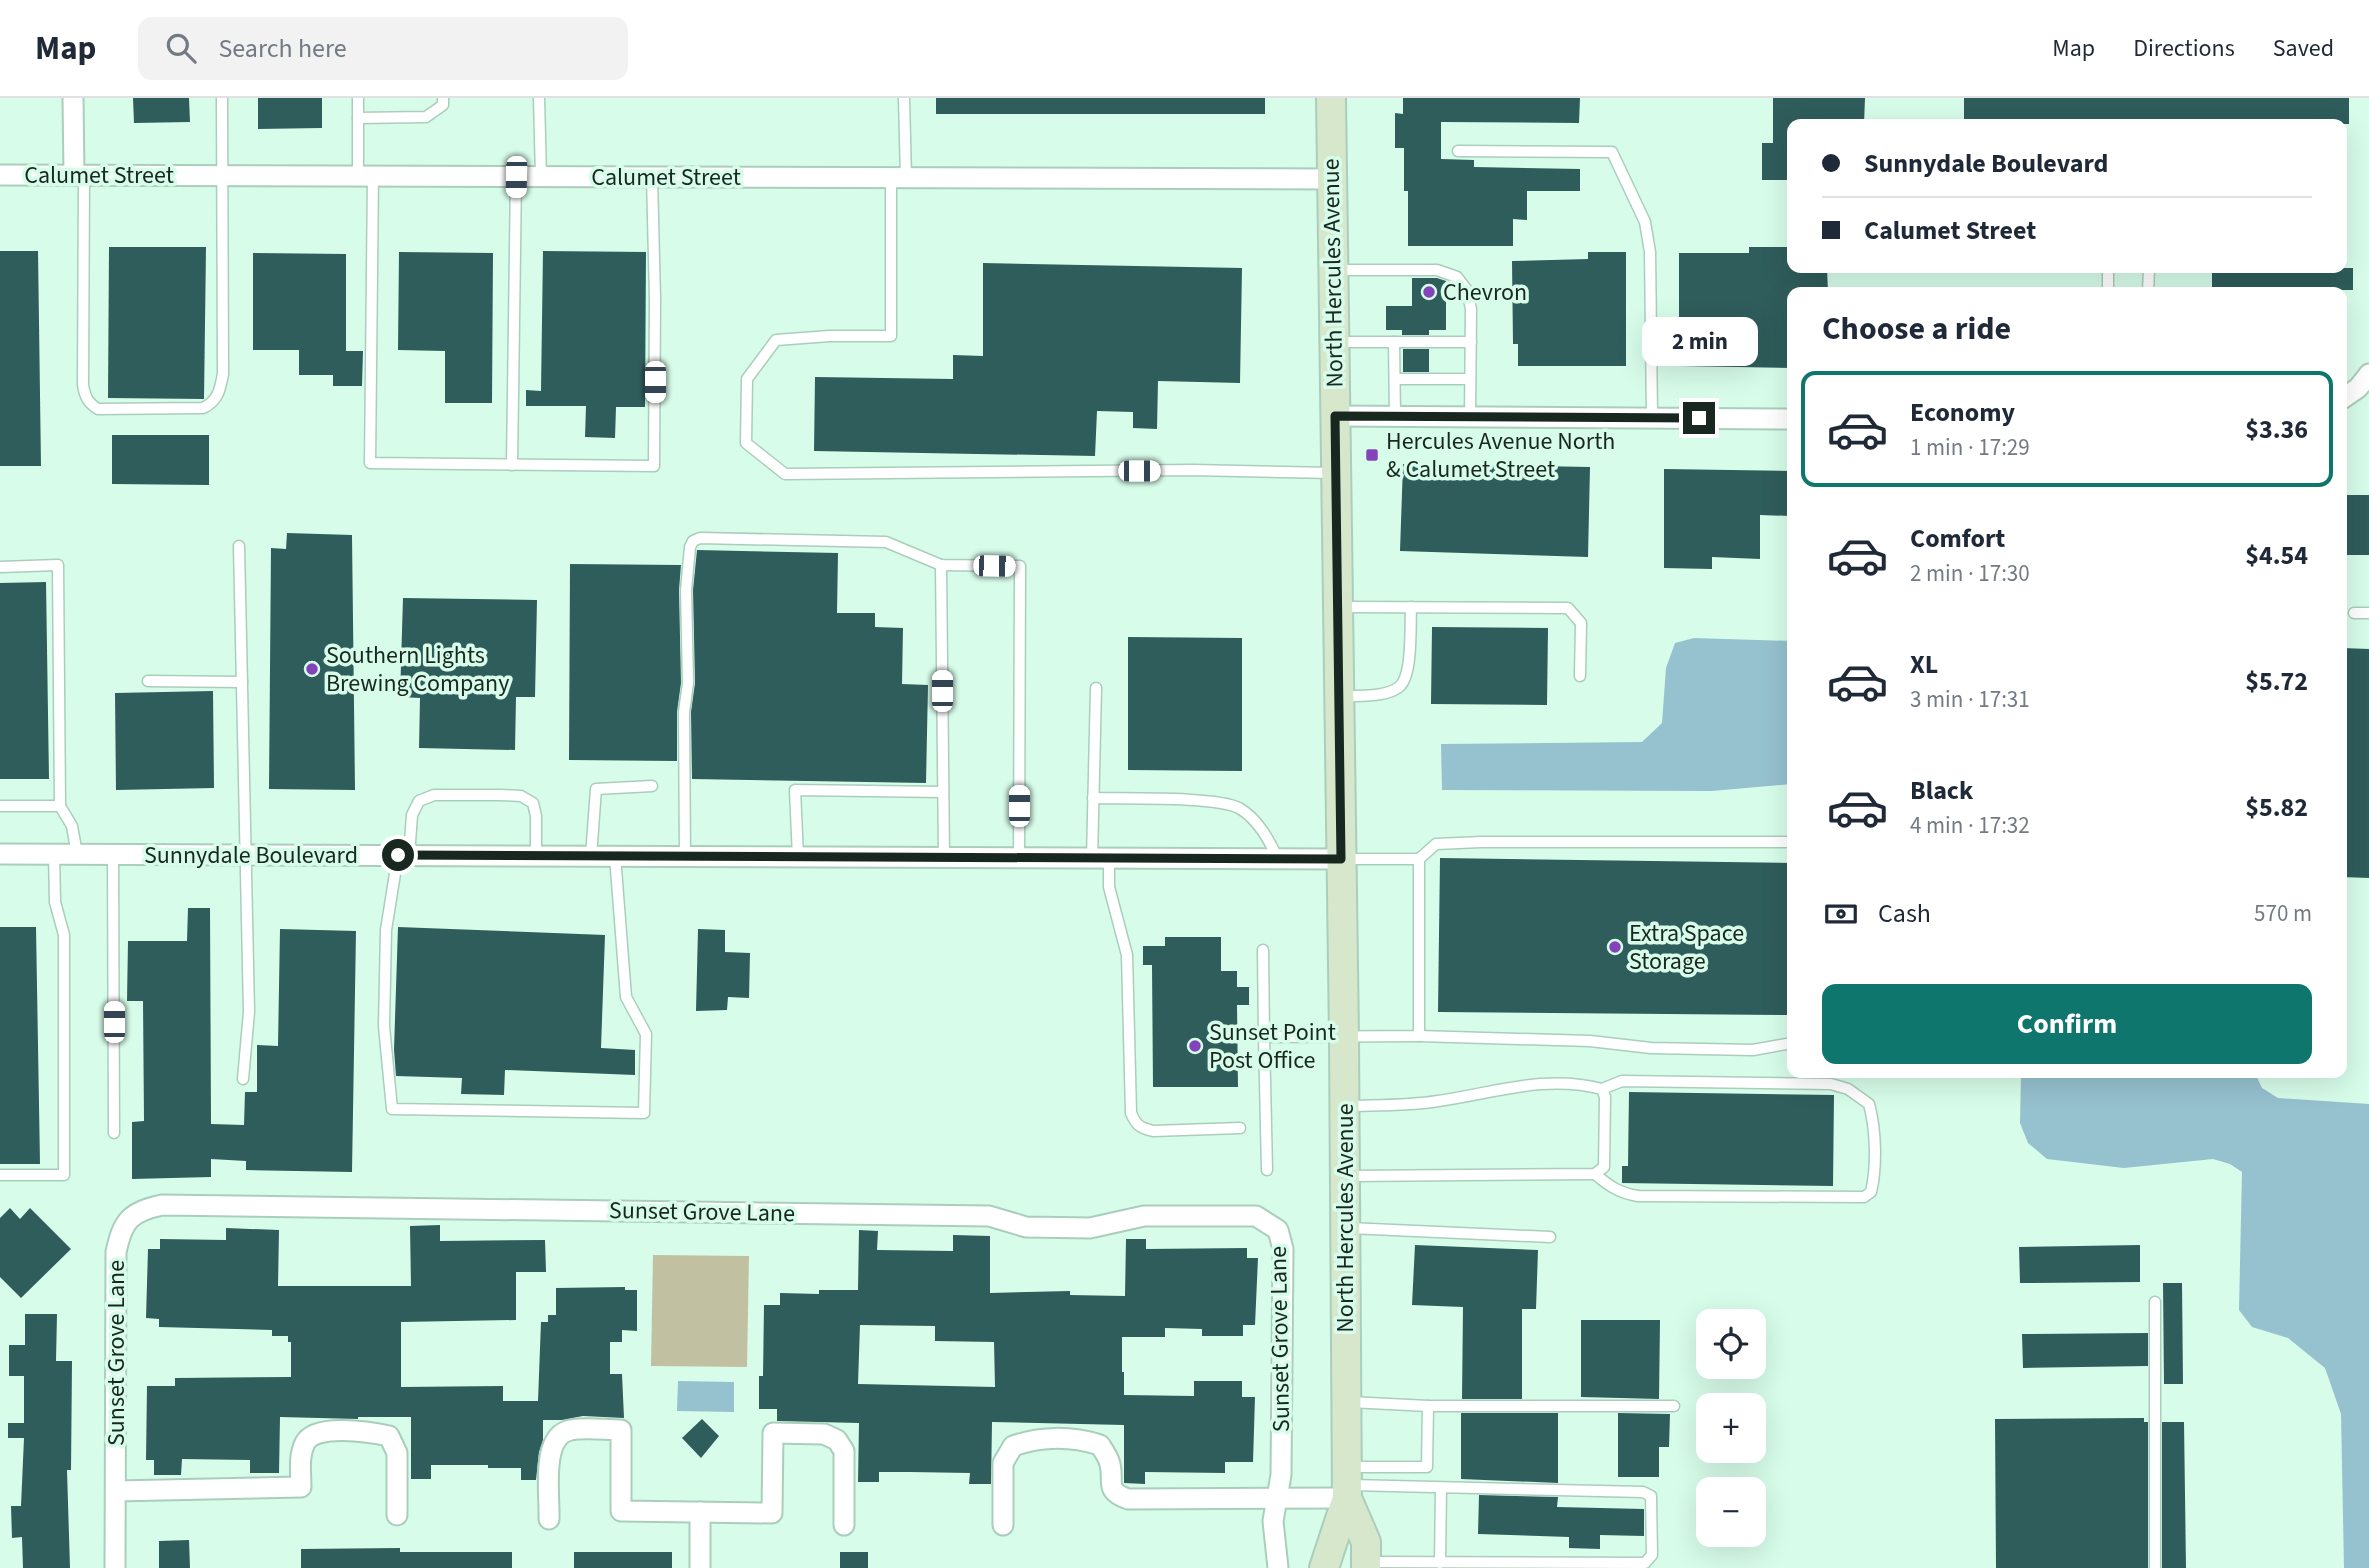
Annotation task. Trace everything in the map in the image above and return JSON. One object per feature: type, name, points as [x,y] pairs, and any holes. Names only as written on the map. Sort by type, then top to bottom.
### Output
[{"type":"street","points":[[73,98],[79,175]]},
{"type":"street","name":"North Hercules Avenue","points":[[1324,1568],[1347,1483],[1344,1037],[1331,98]]},
{"type":"street","name":"Calumet Street","points":[[0,175],[1332,179]]},
{"type":"street","points":[[2347,395],[2369,374]]},
{"type":"street","points":[[1335,416],[1787,419]]},
{"type":"street","name":"Sunnydale Boulevard","points":[[0,854],[1341,859]]},
{"type":"street","name":"Sunset Grove Lane","points":[[115,1568],[116,1252],[120,1233],[128,1218],[142,1209],[162,1205],[989,1216],[1026,1227],[1090,1228],[1143,1216],[1256,1216],[1278,1230],[1283,1250],[1281,1475],[1273,1521],[1278,1568]]},
{"type":"street","points":[[550,1518],[550,1452],[555,1438],[569,1430],[621,1430],[621,1511],[772,1513],[773,1433],[824,1434],[837,1440],[844,1451],[844,1525]]},
{"type":"street","points":[[116,1491],[301,1487],[301,1453],[306,1440],[321,1431],[368,1432],[389,1436],[397,1453],[397,1515]]},
{"type":"street","points":[[1003,1525],[1003,1463],[1013,1446],[1032,1439],[1081,1438],[1100,1445],[1110,1462],[1110,1485],[1117,1495],[1128,1499],[1278,1497],[1347,1483]]},
{"type":"street","points":[[1310,1568],[1310,1546],[1347,1483]]},
{"type":"street","name":"North Hercules Avenue","points":[[1347,1483],[1366,1542],[1359,1566]]},
{"type":"street","points":[[700,1512],[700,1568]]},
{"type":"lane","points":[[79,175],[85,396],[90,405],[97,409],[203,408],[216,398],[223,374],[222,98]]},
{"type":"lane","points":[[358,98],[366,176],[370,464],[654,466],[656,299],[652,177]]},
{"type":"lane","points":[[358,118],[426,117],[443,105],[443,98]]},
{"type":"lane","points":[[539,98],[541,177]]},
{"type":"lane","points":[[904,98],[891,336],[830,336],[776,340],[747,379],[746,443],[785,474],[1178,470],[1336,473]]},
{"type":"lane","points":[[1458,151],[1612,152],[1645,222],[1650,252],[1652,417]]},
{"type":"lane","points":[[512,464],[516,177]]},
{"type":"lane","points":[[1333,270],[1437,270],[1457,277],[1467,290],[1471,309],[1470,417]]},
{"type":"lane","points":[[1335,342],[1471,342]]},
{"type":"lane","points":[[1394,342],[1395,417]]},
{"type":"lane","points":[[1395,379],[1471,379]]},
{"type":"lane","points":[[685,857],[684,712],[688,683],[685,590],[689,555],[693,541],[699,538],[886,542],[941,565],[1020,566],[1019,858]]},
{"type":"lane","points":[[239,546],[248,1012],[243,1079]]},
{"type":"lane","points":[[0,566],[58,565],[60,806],[72,826],[77,854]]},
{"type":"lane","points":[[941,565],[944,858]]},
{"type":"lane","points":[[1338,607],[1568,608],[1581,623],[1580,676]]},
{"type":"lane","points":[[1339,697],[1382,693],[1398,688],[1407,677],[1411,607]]},
{"type":"lane","points":[[2354,613],[2369,613]]},
{"type":"lane","points":[[148,681],[242,682]]},
{"type":"lane","points":[[1096,688],[1093,798],[1100,859],[1127,956],[1131,1112],[1140,1128],[1153,1131],[1240,1128]]},
{"type":"lane","points":[[591,856],[596,789],[652,786]]},
{"type":"lane","points":[[798,857],[795,790],[943,792]]},
{"type":"lane","points":[[536,856],[536,816],[533,803],[521,796],[434,795],[419,801],[412,815],[386,930],[384,1026],[392,1110],[644,1112],[646,1034],[626,997],[615,856]]},
{"type":"lane","points":[[1093,798],[1213,802],[1238,808],[1258,824],[1278,859]]},
{"type":"lane","points":[[0,806],[60,806]]},
{"type":"lane","points":[[1341,859],[1419,859],[1436,844],[1481,842],[1787,842]]},
{"type":"lane","points":[[0,1175],[64,1175],[64,934],[55,902],[54,853]]},
{"type":"lane","points":[[113,854],[114,1133]]},
{"type":"lane","points":[[1419,859],[1419,1036]]},
{"type":"lane","points":[[1263,950],[1267,1170]]},
{"type":"lane","points":[[1264,1037],[1419,1036],[1578,1041],[1651,1048],[1753,1050],[1787,1044]]},
{"type":"lane","points":[[1344,1106],[1417,1104],[1533,1083],[1585,1084],[1602,1089],[1622,1081],[1831,1084],[1848,1089],[1869,1104],[1874,1180],[1871,1192],[1864,1197],[1638,1196],[1623,1194],[1611,1188],[1595,1174]]},
{"type":"lane","points":[[1345,1176],[1595,1174],[1604,1167],[1605,1097],[1602,1089]]},
{"type":"lane","points":[[1345,1228],[1550,1237]]},
{"type":"lane","points":[[2155,1302],[2155,1568]]},
{"type":"lane","points":[[1346,1401],[1428,1406],[1674,1406]]},
{"type":"lane","points":[[1347,1483],[1427,1466],[1428,1406]]},
{"type":"lane","points":[[1347,1483],[1648,1493],[1651,1496],[1652,1555],[1645,1563],[1440,1563],[1359,1566]]},
{"type":"lane","points":[[1440,1563],[1441,1488]]},
{"type":"green space","points":[[653,1255],[749,1256],[747,1367],[651,1366]]},
{"type":"water","points":[[1694,638],[1787,641],[1787,784],[1712,791],[1442,790],[1441,744],[1642,742],[1662,723],[1666,668],[1675,643]]},
{"type":"water","points":[[2021,1078],[2257,1078],[2262,1088],[2278,1098],[2369,1104],[2369,1568],[2344,1568],[2341,1414],[2325,1368],[2288,1338],[2252,1327],[2239,1310],[2242,1172],[2230,1164],[2213,1159],[2124,1168],[2047,1159],[2028,1143],[2020,1123]]},
{"type":"water","points":[[678,1381],[734,1382],[734,1412],[677,1411]]},
{"type":"building","points":[[133,98],[189,98],[190,122],[134,123]]},
{"type":"building","points":[[258,98],[322,98],[322,128],[258,129]]},
{"type":"building","points":[[936,98],[1265,98],[1265,114],[936,114]]},
{"type":"building","points":[[1403,98],[1580,98],[1579,123],[1441,122],[1441,159],[1474,160],[1474,167],[1580,169],[1580,191],[1527,191],[1527,220],[1513,219],[1513,246],[1408,246],[1408,191],[1404,191],[1404,148],[1395,148],[1395,113],[1403,114]]},
{"type":"building","points":[[1773,98],[1865,98],[1864,119],[1787,119],[1787,180],[1762,180],[1762,143],[1773,143]]},
{"type":"building","points":[[1964,98],[2349,98],[2349,124],[2347,119],[1964,119]]},
{"type":"building","points":[[109,247],[206,247],[204,399],[108,398]]},
{"type":"building","points":[[1749,247],[1787,247],[1787,273],[1827,273],[1828,287],[1787,287],[1787,368],[1679,366],[1679,253],[1749,253]]},
{"type":"building","points":[[0,251],[38,251],[41,466],[0,466]]},
{"type":"building","points":[[543,251],[646,252],[645,407],[616,407],[615,438],[585,437],[586,406],[526,406],[526,390],[541,391]]},
{"type":"building","points":[[399,252],[493,253],[492,403],[445,403],[445,351],[398,350]]},
{"type":"building","points":[[1588,252],[1626,252],[1626,366],[1518,366],[1518,344],[1513,344],[1512,261],[1588,259]]},
{"type":"building","points":[[253,253],[346,254],[346,351],[363,351],[362,386],[333,386],[333,375],[299,375],[299,350],[253,350]]},
{"type":"building","points":[[983,263],[1242,268],[1240,383],[1158,381],[1157,429],[1133,428],[1133,412],[1097,411],[1095,456],[814,451],[815,377],[953,379],[953,355],[983,356]]},
{"type":"building","points":[[2347,268],[2353,268],[2353,290],[2347,290],[2347,287],[2212,287],[2212,273],[2347,273]]},
{"type":"building","name":"Chevron","points":[[1412,278],[1437,278],[1446,281],[1446,330],[1429,330],[1429,335],[1402,335],[1402,330],[1386,330],[1386,306],[1412,306]]},
{"type":"building","points":[[1403,349],[1429,349],[1429,372],[1403,372]]},
{"type":"building","points":[[112,435],[209,435],[209,485],[112,484]]},
{"type":"building","points":[[1403,464],[1590,467],[1588,557],[1400,551]]},
{"type":"building","points":[[1664,469],[1787,471],[1787,516],[1760,515],[1760,559],[1712,557],[1712,569],[1664,568]]},
{"type":"building","points":[[2347,495],[2369,495],[2369,555],[2347,555]]},
{"type":"building","name":"Southern Lights Brewing Company","points":[[287,533],[352,535],[355,790],[269,789],[271,548],[286,549]]},
{"type":"building","points":[[697,550],[838,553],[837,613],[875,613],[875,627],[903,628],[902,684],[928,685],[926,783],[692,779],[691,712],[695,683],[693,590]]},
{"type":"building","points":[[570,564],[681,565],[681,683],[677,712],[677,761],[569,760]]},
{"type":"building","points":[[46,582],[49,779],[0,779],[0,583]]},
{"type":"building","points":[[403,598],[537,600],[535,697],[516,697],[515,750],[419,748],[420,698],[400,697]]},
{"type":"building","points":[[1432,627],[1548,628],[1547,705],[1431,704]]},
{"type":"building","points":[[1128,637],[1242,638],[1242,771],[1128,770]]},
{"type":"building","points":[[2347,648],[2369,649],[2369,878],[2347,877]]},
{"type":"building","points":[[213,691],[214,788],[116,790],[115,693]]},
{"type":"building","name":"Extra Space Storage","points":[[1440,858],[1787,863],[1787,1015],[1438,1012]]},
{"type":"building","points":[[188,908],[210,908],[211,1124],[244,1125],[245,1092],[257,1092],[257,1045],[278,1046],[280,929],[356,931],[352,1172],[246,1170],[246,1161],[211,1159],[211,1177],[132,1179],[132,1122],[144,1121],[143,1001],[127,1001],[128,941],[187,941]]},
{"type":"building","points":[[0,927],[36,927],[40,1164],[0,1164]]},
{"type":"building","points":[[398,927],[605,935],[601,1048],[635,1050],[635,1075],[505,1070],[504,1095],[461,1094],[462,1078],[396,1076],[394,1050]]},
{"type":"building","points":[[698,929],[725,930],[725,952],[750,953],[749,998],[728,997],[727,1010],[696,1011]]},
{"type":"building","name":"Sunset Point Post Office","points":[[1165,937],[1221,937],[1221,971],[1237,971],[1237,987],[1249,987],[1249,1005],[1237,1005],[1238,1087],[1153,1087],[1152,965],[1143,965],[1143,946],[1165,946]]},
{"type":"building","points":[[1629,1092],[1834,1095],[1833,1186],[1622,1183],[1622,1166],[1628,1166]]},
{"type":"building","points":[[10,1208],[20,1219],[30,1208],[71,1249],[21,1298],[0,1277],[0,1218]]},
{"type":"building","points":[[440,1225],[440,1241],[545,1240],[546,1272],[516,1272],[516,1320],[401,1322],[401,1387],[503,1386],[503,1401],[538,1401],[541,1322],[548,1322],[548,1315],[556,1315],[556,1288],[625,1287],[625,1290],[637,1290],[637,1331],[622,1330],[622,1342],[610,1342],[610,1374],[622,1374],[624,1418],[583,1416],[543,1420],[543,1440],[536,1480],[521,1480],[521,1468],[488,1468],[488,1465],[431,1465],[431,1479],[411,1479],[411,1417],[280,1417],[279,1473],[250,1473],[250,1460],[182,1459],[181,1475],[154,1475],[154,1460],[146,1460],[147,1386],[175,1386],[175,1378],[291,1377],[291,1342],[288,1342],[288,1336],[272,1336],[272,1330],[159,1327],[159,1319],[146,1318],[148,1249],[160,1249],[160,1239],[226,1240],[226,1228],[279,1230],[278,1286],[411,1286],[410,1226]]},
{"type":"building","points":[[859,1230],[878,1231],[877,1250],[953,1251],[953,1235],[990,1236],[990,1293],[1070,1291],[1070,1295],[1125,1296],[1126,1239],[1146,1239],[1146,1249],[1247,1248],[1247,1258],[1258,1258],[1255,1325],[1243,1325],[1243,1336],[1202,1336],[1202,1329],[1165,1328],[1165,1337],[1122,1337],[1122,1372],[1124,1395],[1194,1396],[1194,1381],[1242,1381],[1242,1397],[1255,1397],[1253,1462],[1225,1462],[1225,1473],[1145,1472],[1145,1484],[1124,1483],[1124,1425],[992,1422],[991,1484],[969,1484],[970,1473],[910,1472],[879,1472],[879,1482],[858,1482],[859,1423],[777,1421],[777,1409],[759,1409],[759,1376],[763,1376],[764,1305],[780,1305],[780,1293],[819,1294],[819,1290],[858,1290]],"holes":[[[860,1325],[935,1326],[935,1341],[994,1342],[995,1387],[858,1384]]]},
{"type":"building","points":[[1415,1245],[1538,1250],[1536,1309],[1522,1309],[1522,1399],[1462,1399],[1463,1307],[1412,1305]]},
{"type":"building","points":[[2140,1245],[2140,1282],[2020,1283],[2019,1247]]},
{"type":"building","points":[[2163,1283],[2182,1283],[2183,1384],[2164,1384]]},
{"type":"building","points":[[25,1314],[57,1314],[56,1361],[72,1361],[71,1470],[67,1470],[70,1568],[23,1568],[22,1537],[12,1538],[11,1506],[21,1506],[24,1438],[8,1438],[8,1423],[24,1423],[24,1376],[9,1376],[9,1345],[25,1345]]},
{"type":"building","points":[[1581,1320],[1660,1320],[1659,1399],[1581,1397]]},
{"type":"building","points":[[2148,1333],[2148,1366],[2023,1368],[2022,1334]]},
{"type":"building","points":[[1461,1413],[1558,1413],[1558,1483],[1461,1479]]},
{"type":"building","points":[[1618,1413],[1670,1414],[1669,1447],[1659,1447],[1659,1477],[1618,1477]]},
{"type":"building","points":[[2144,1418],[2144,1422],[2148,1422],[2148,1568],[1996,1568],[1995,1419]]},
{"type":"building","points":[[702,1419],[719,1436],[701,1458],[682,1438]]},
{"type":"building","points":[[2162,1422],[2184,1422],[2186,1568],[2162,1568]]},
{"type":"building","points":[[1479,1495],[1558,1497],[1557,1507],[1644,1509],[1644,1536],[1600,1535],[1600,1549],[1569,1548],[1569,1537],[1478,1534]]},
{"type":"building","points":[[189,1540],[190,1568],[159,1568],[159,1541]]},
{"type":"building","points":[[400,1548],[400,1552],[512,1552],[512,1568],[301,1568],[301,1549]]},
{"type":"building","points":[[574,1552],[672,1552],[672,1568],[574,1568]]},
{"type":"building","points":[[840,1552],[868,1552],[868,1568],[840,1568]]},
{"type":"place","name":"Chevron","points":[[1429,292]]},
{"type":"place","name":"Hercules Avenue North & Calumet Street","points":[[1372,455]]},
{"type":"place","name":"Southern Lights Brewing Company","points":[[312,669]]},
{"type":"place","name":"Extra Space Storage","points":[[1615,947]]},
{"type":"place","name":"Sunset Point Post Office","points":[[1195,1046]]},
{"type":"route","points":[[398,855],[1341,859],[1335,416],[1699,418]]}]
